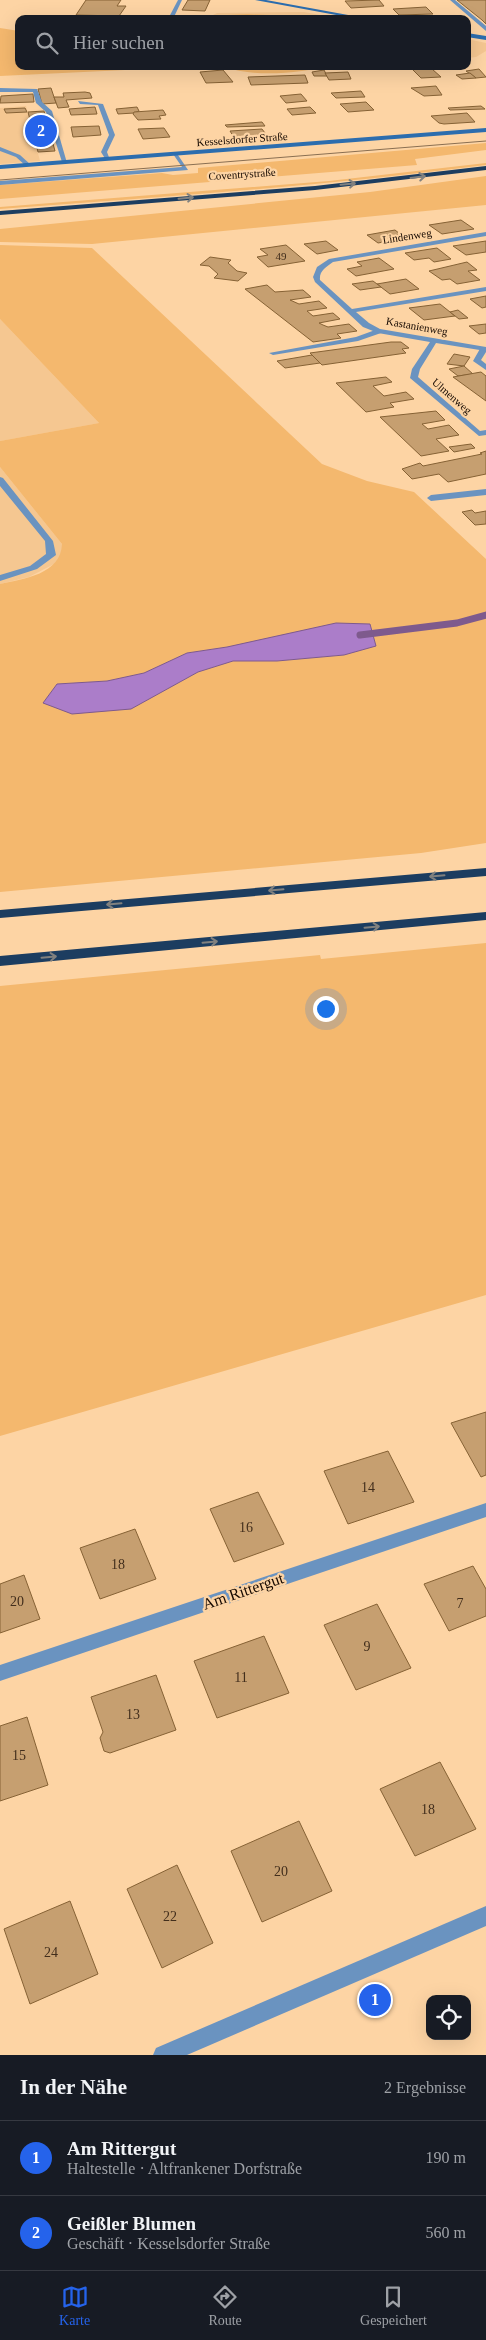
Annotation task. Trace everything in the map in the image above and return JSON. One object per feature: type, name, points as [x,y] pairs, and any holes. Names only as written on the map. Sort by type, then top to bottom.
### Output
[{"type":"highway","name":"Coventrystraße","points":[[78,198],[338,178],[486,160]]},
{"type":"highway","points":[[0,213],[370,182],[486,168]]},
{"type":"highway","points":[[29,202],[58,199]]},
{"type":"highway","points":[[0,220],[137,202]]},
{"type":"highway","points":[[0,914],[486,872]]},
{"type":"highway","points":[[0,961],[486,916]]},
{"type":"street","points":[[172,15],[180,0]]},
{"type":"street","points":[[257,0],[344,15]]},
{"type":"street","points":[[452,0],[470,15]]},
{"type":"street","points":[[303,8],[312,2]]},
{"type":"street","points":[[471,16],[486,29]]},
{"type":"street","points":[[471,36],[486,38]]},
{"type":"street","points":[[0,90],[34,90],[39,103],[49,111],[65,162]]},
{"type":"street","points":[[80,102],[100,104],[112,135],[104,152],[108,159]]},
{"type":"street","name":"Kesselsdorfer Straße","points":[[0,167],[486,130]]},
{"type":"street","points":[[0,150],[18,156],[28,165]]},
{"type":"street","points":[[0,183],[186,169],[176,154]]},
{"type":"street","name":"Lindenweg","points":[[331,260],[486,234]]},
{"type":"street","name":"Kastanienweg","points":[[331,260],[319,268],[316,277],[317,281],[366,325],[378,331],[485,349]]},
{"type":"street","name":"Kastanienweg","points":[[350,311],[486,289]]},
{"type":"street","points":[[273,354],[358,339],[378,331]]},
{"type":"street","name":"Ulmenweg","points":[[434,341],[416,369],[414,378],[479,434],[486,432]]},
{"type":"street","points":[[485,349],[477,361],[486,368]]},
{"type":"street","points":[[0,480],[49,541],[51,555],[28,572],[0,578]]},
{"type":"street","points":[[431,498],[486,492]]},
{"type":"street","name":"Am Rittergut","points":[[0,1673],[486,1510]]},
{"type":"street","points":[[163,2055],[486,1916]]},
{"type":"shaded area","points":[[304,12],[321,15],[213,15],[217,13]]},
{"type":"shaded area","points":[[247,14],[270,15],[227,15]]},
{"type":"shaded area","points":[[0,28],[15,30],[15,70],[125,70],[0,76]]},
{"type":"shaded area","points":[[471,40],[486,43],[486,51],[471,58]]},
{"type":"shaded area","points":[[235,70],[306,70],[278,73]]},
{"type":"shaded area","points":[[26,106],[40,161],[0,164],[0,108]]},
{"type":"shaded area","points":[[486,143],[486,150],[415,159],[417,165],[0,199],[0,185],[162,173],[173,175],[198,173],[198,168]]},
{"type":"shaded area","points":[[486,163],[486,165],[304,185],[0,209],[0,207],[329,181]]},
{"type":"shaded area","points":[[486,176],[486,205],[92,244],[0,242],[0,229],[370,192]]},
{"type":"shaded area","points":[[0,245],[92,248],[322,464],[367,481],[414,492],[486,559],[486,843],[421,853],[0,892],[0,584],[30,577],[48,569],[60,554],[62,544],[0,467],[0,441],[99,423],[0,319]],"holes":[[[375,646],[344,655],[277,661],[233,661],[198,672],[130,709],[57,684],[107,681],[144,673],[187,653],[227,647]]]},
{"type":"shaded area","points":[[0,319],[99,423],[0,441]]},
{"type":"shaded area","points":[[0,467],[62,544],[62,555],[56,563],[29,577],[0,584]]},
{"type":"shaded area","points":[[336,623],[370,624],[376,646],[344,655],[277,661],[233,661],[198,672],[131,709],[72,714],[43,703],[57,684],[107,681],[144,673],[187,653],[227,647]]},
{"type":"shaded area","points":[[486,943],[486,1295],[0,1436],[0,986],[320,955],[321,959]]},
{"type":"building","points":[[86,0],[121,0],[117,6],[126,6],[120,15],[76,15]]},
{"type":"building","points":[[188,0],[210,0],[205,11],[182,10]]},
{"type":"building","points":[[379,0],[384,6],[351,8],[345,1]]},
{"type":"building","points":[[457,0],[486,0],[486,24],[482,20]]},
{"type":"building","points":[[426,7],[433,14],[399,15],[393,9]]},
{"type":"building","points":[[479,69],[486,77],[476,78],[466,71]]},
{"type":"building","points":[[223,70],[233,82],[206,83],[200,72]]},
{"type":"building","points":[[324,70],[327,76],[314,76],[312,72]]},
{"type":"building","points":[[413,70],[433,70],[441,77],[421,78]]},
{"type":"building","points":[[348,72],[351,79],[329,80],[325,73]]},
{"type":"building","points":[[470,73],[476,78],[462,79],[456,75]]},
{"type":"building","points":[[305,75],[308,83],[251,85],[248,77]]},
{"type":"building","points":[[436,86],[442,95],[424,96],[411,88]]},
{"type":"building","points":[[51,88],[56,103],[42,104],[38,89]]},
{"type":"building","points":[[361,91],[365,97],[336,98],[331,93]]},
{"type":"building","points":[[63,93],[90,93],[92,98],[66,100],[69,107],[58,108],[54,97],[64,97]]},
{"type":"building","points":[[33,94],[34,102],[0,103],[1,96]]},
{"type":"building","points":[[301,94],[307,101],[286,103],[280,96]]},
{"type":"building","points":[[366,102],[374,110],[348,112],[340,104]]},
{"type":"building","points":[[481,106],[485,109],[450,110],[448,108]]},
{"type":"building","points":[[95,107],[97,114],[71,115],[69,109]]},
{"type":"building","points":[[137,107],[139,111],[134,113],[118,114],[116,109]]},
{"type":"building","points":[[310,107],[316,113],[292,115],[287,109]]},
{"type":"building","points":[[25,108],[27,112],[6,113],[4,109]]},
{"type":"building","points":[[163,110],[166,115],[159,116],[161,119],[138,120],[133,114],[134,112]]},
{"type":"building","points":[[44,111],[55,151],[38,152],[28,112]]},
{"type":"building","points":[[467,113],[475,122],[444,124],[439,123],[431,116]]},
{"type":"building","points":[[262,122],[265,126],[227,127],[225,125]]},
{"type":"building","points":[[99,126],[101,135],[73,137],[71,127]]},
{"type":"building","points":[[164,128],[170,137],[143,139],[138,129]]},
{"type":"building","points":[[262,129],[268,137],[235,139],[230,131]]},
{"type":"building","points":[[461,220],[474,229],[442,234],[429,225]]},
{"type":"building","points":[[395,230],[400,234],[394,236],[399,239],[378,243],[367,235]]},
{"type":"building","points":[[326,241],[338,250],[317,254],[304,244]]},
{"type":"building","points":[[486,241],[486,252],[466,255],[453,246]]},
{"type":"building","points":[[286,245],[305,261],[268,267],[257,257],[268,255],[260,249]]},
{"type":"building","points":[[437,248],[451,259],[434,262],[429,258],[414,260],[405,253]]},
{"type":"building","points":[[210,257],[231,260],[228,263],[237,271],[247,273],[238,281],[214,278],[218,274],[209,266],[200,265]]},
{"type":"building","points":[[379,258],[394,269],[356,276],[347,269],[362,266],[357,262]]},
{"type":"building","points":[[467,262],[477,270],[468,271],[480,280],[457,284],[450,279],[442,280],[429,271]]},
{"type":"building","points":[[406,279],[419,289],[390,294],[377,284]]},
{"type":"building","points":[[373,281],[381,287],[360,290],[352,284]]},
{"type":"building","points":[[267,285],[275,292],[303,290],[311,297],[290,300],[299,304],[319,301],[327,308],[307,311],[313,316],[333,313],[340,319],[319,323],[328,327],[349,324],[357,331],[337,334],[341,338],[313,342],[245,289]]},
{"type":"building","points":[[486,296],[486,307],[482,308],[470,299]]},
{"type":"building","points":[[440,304],[455,316],[424,320],[409,308]]},
{"type":"building","points":[[458,310],[468,318],[459,319],[450,312]]},
{"type":"building","points":[[486,324],[486,333],[479,334],[469,326]]},
{"type":"building","points":[[401,342],[409,348],[402,349],[406,353],[322,365],[310,353]]},
{"type":"building","points":[[454,354],[470,357],[464,366],[447,364]]},
{"type":"building","points":[[312,355],[320,363],[285,368],[277,361]]},
{"type":"building","points":[[464,366],[473,374],[458,376],[449,369]]},
{"type":"building","points":[[481,372],[486,376],[486,401],[453,377]]},
{"type":"building","points":[[386,377],[392,382],[373,386],[384,396],[406,392],[414,399],[390,403],[394,407],[366,412],[336,383]]},
{"type":"building","points":[[436,411],[445,420],[422,424],[428,429],[449,425],[459,435],[436,439],[449,451],[421,456],[380,417]]},
{"type":"building","points":[[471,444],[475,448],[454,452],[449,447]]},
{"type":"building","points":[[486,451],[486,474],[448,482],[439,474],[412,479],[402,469],[420,463],[423,466],[482,454],[480,453]]},
{"type":"building","points":[[472,510],[475,513],[486,511],[486,524],[475,525],[462,512]]},
{"type":"building","points":[[486,1412],[486,1475],[481,1477],[451,1423]]},
{"type":"building","points":[[388,1451],[414,1502],[348,1524],[324,1471]]},
{"type":"building","points":[[258,1492],[284,1544],[234,1562],[210,1509]]},
{"type":"building","points":[[135,1529],[156,1579],[100,1599],[80,1548]]},
{"type":"building","points":[[473,1566],[486,1589],[486,1616],[449,1631],[424,1584]]},
{"type":"building","points":[[24,1575],[40,1619],[0,1633],[0,1584]]},
{"type":"building","points":[[377,1604],[411,1668],[356,1690],[324,1625]]},
{"type":"building","points":[[264,1636],[289,1693],[217,1718],[194,1661]]},
{"type":"building","points":[[156,1675],[176,1730],[110,1753],[104,1751],[100,1738],[103,1732],[91,1697]]},
{"type":"building","points":[[27,1717],[48,1785],[0,1801],[0,1726]]},
{"type":"building","points":[[440,1762],[476,1829],[415,1856],[380,1789]]},
{"type":"building","points":[[299,1821],[332,1891],[262,1922],[231,1851]]},
{"type":"building","points":[[177,1865],[213,1943],[162,1968],[127,1889]]},
{"type":"building","points":[[70,1901],[98,1974],[30,2004],[4,1929]]},
{"type":"waterway","points":[[360,635],[457,623],[486,615]]},
{"type":"tram line","points":[[0,180],[486,141]]},
{"type":"place","name":"Geißler Blumen","points":[[41,131]]},
{"type":"place","name":"Am Rittergut","points":[[375,2000]]}]
